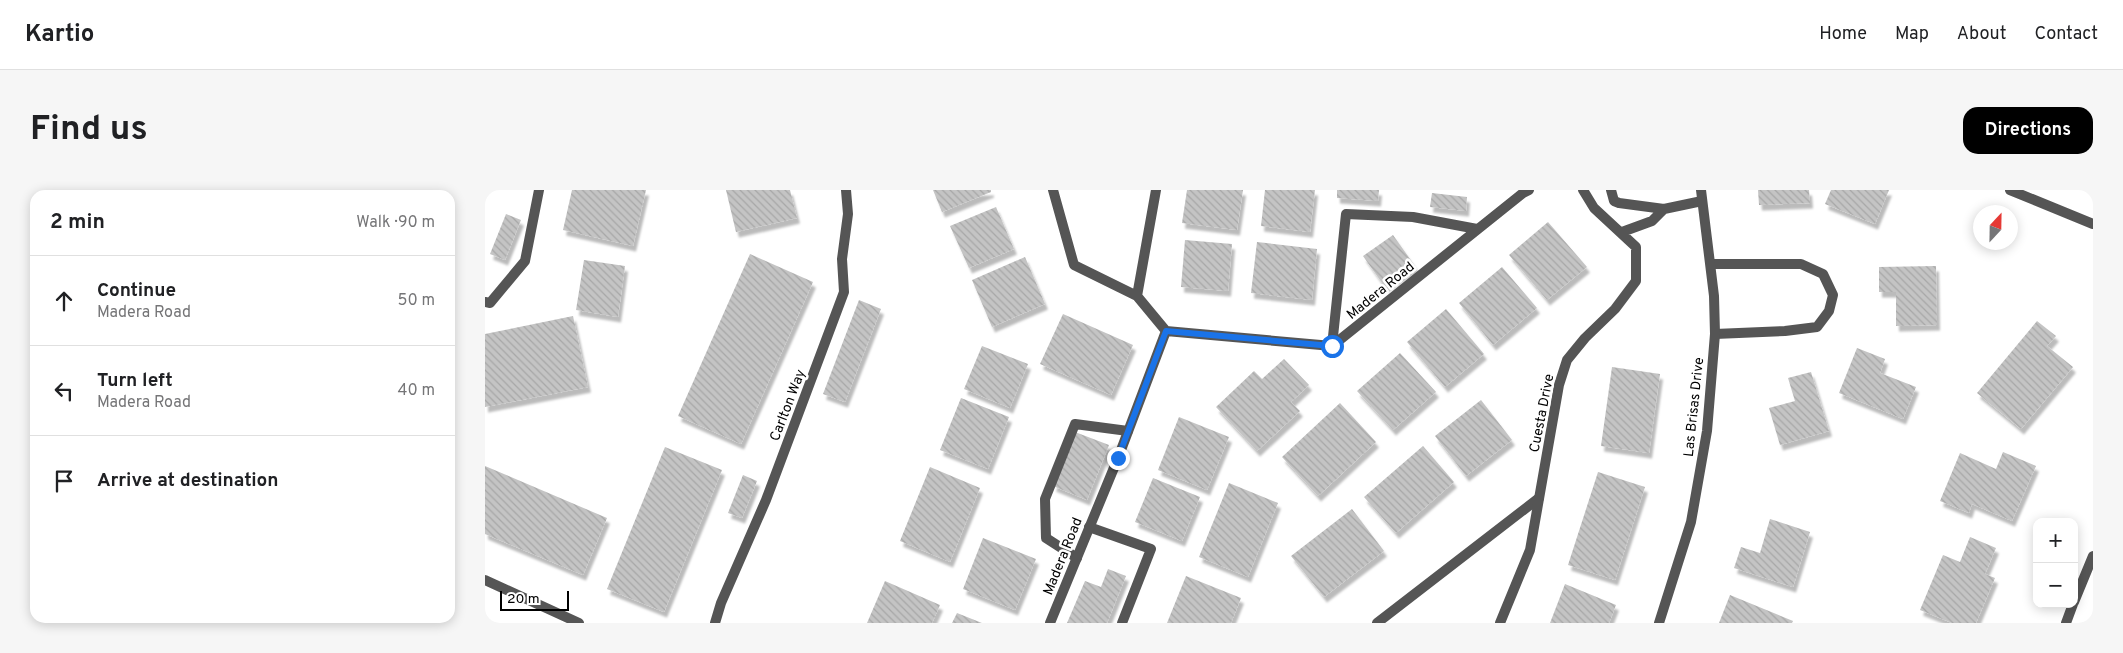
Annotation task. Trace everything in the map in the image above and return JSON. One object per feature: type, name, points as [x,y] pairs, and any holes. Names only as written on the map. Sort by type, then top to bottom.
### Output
[{"type":"street","points":[[485,302],[490,303],[525,260],[539,190]]},
{"type":"street","name":"Carlton Way","points":[[715,623],[721,603],[766,500],[844,292],[842,259],[847,214],[846,190]]},
{"type":"street","points":[[1053,190],[1074,265],[1137,296],[1166,331],[1332,346],[1346,214],[1413,217],[1477,229]]},
{"type":"street","points":[[1137,296],[1156,190]]},
{"type":"street","name":"Madera Road","points":[[1332,346],[1477,229],[1529,190]]},
{"type":"street","name":"Cuesta Drive","points":[[1500,623],[1530,550],[1559,385],[1567,360],[1585,338],[1615,309],[1636,281],[1637,247],[1594,208],[1583,190]]},
{"type":"street","points":[[1611,190],[1614,200],[1619,203],[1664,209]]},
{"type":"street","points":[[2010,190],[2093,224]]},
{"type":"street","points":[[1622,232],[1652,221],[1664,209],[1702,195]]},
{"type":"street","name":"Las Brisas Drive","points":[[1659,623],[1691,522],[1707,431],[1715,334],[1714,296],[1702,195]]},
{"type":"street","points":[[1711,264],[1801,264],[1823,274],[1833,296],[1829,311],[1817,326],[1785,331],[1715,334]]},
{"type":"street","name":"Madera Road","points":[[1050,623],[1128,431],[1166,331]]},
{"type":"street","points":[[1077,558],[1046,538],[1045,498],[1061,456],[1075,424],[1128,431]]},
{"type":"street","points":[[1377,623],[1539,498]]},
{"type":"street","points":[[1089,527],[1151,549],[1122,623]]},
{"type":"street","points":[[2078,593],[2093,556]]},
{"type":"street","points":[[485,580],[579,623]]},
{"type":"street","points":[[2066,623],[2072,608]]},
{"type":"building","points":[[572,190],[646,190],[633,246],[563,230]]},
{"type":"building","points":[[726,190],[790,190],[797,218],[736,232]]},
{"type":"building","points":[[933,190],[991,190],[991,192],[942,212]]},
{"type":"building","points":[[1187,190],[1243,190],[1237,230],[1182,223]]},
{"type":"building","points":[[1265,190],[1315,190],[1310,232],[1261,226]]},
{"type":"building","points":[[1337,190],[1379,190],[1378,201],[1337,198]]},
{"type":"building","points":[[1758,190],[1809,190],[1810,203],[1759,205]]},
{"type":"building","points":[[1831,190],[1889,190],[1875,224],[1825,204]]},
{"type":"building","points":[[1432,193],[1467,197],[1466,211],[1430,207]]},
{"type":"building","points":[[996,207],[1014,249],[969,268],[950,226]]},
{"type":"building","points":[[506,214],[521,220],[505,260],[490,254]]},
{"type":"building","points":[[1548,222],[1587,267],[1547,300],[1509,255]]},
{"type":"building","points":[[1393,235],[1415,266],[1385,287],[1363,256]]},
{"type":"building","points":[[1185,240],[1232,244],[1228,291],[1181,287]]},
{"type":"building","points":[[1257,242],[1317,249],[1312,300],[1251,293]]},
{"type":"building","points":[[750,254],[813,282],[741,444],[678,416]]},
{"type":"building","points":[[1025,257],[1045,304],[992,327],[972,280]]},
{"type":"building","points":[[584,260],[625,266],[618,317],[576,310]]},
{"type":"building","points":[[1936,266],[1937,325],[1896,326],[1896,292],[1879,292],[1879,267]]},
{"type":"building","points":[[1502,267],[1537,308],[1493,345],[1459,303]]},
{"type":"building","points":[[859,300],[881,309],[845,402],[823,394]]},
{"type":"building","points":[[1446,309],[1484,354],[1445,387],[1407,342]]},
{"type":"building","points":[[1063,314],[1133,345],[1111,395],[1040,364]]},
{"type":"building","points":[[573,316],[588,387],[485,407],[485,334]]},
{"type":"building","points":[[2037,321],[2056,336],[2047,346],[2073,367],[2021,429],[1977,393]]},
{"type":"building","points":[[982,346],[1028,364],[1010,408],[964,389]]},
{"type":"building","points":[[1857,348],[1885,359],[1880,373],[1916,387],[1903,419],[1839,393]]},
{"type":"building","points":[[1400,353],[1436,392],[1393,430],[1357,391]]},
{"type":"building","points":[[1284,359],[1309,385],[1291,402],[1300,411],[1257,451],[1216,407],[1254,371],[1262,379]]},
{"type":"building","points":[[1612,367],[1660,374],[1649,453],[1601,446]]},
{"type":"building","points":[[1811,372],[1829,431],[1780,445],[1769,408],[1795,401],[1788,378]]},
{"type":"building","points":[[961,398],[1009,417],[988,469],[940,450]]},
{"type":"building","points":[[1481,400],[1512,440],[1466,476],[1435,436]]},
{"type":"building","points":[[1340,403],[1376,442],[1318,496],[1282,457]]},
{"type":"building","points":[[1179,417],[1229,437],[1207,490],[1158,470]]},
{"type":"building","points":[[1075,432],[1109,445],[1087,500],[1053,486]]},
{"type":"building","points":[[1423,446],[1454,482],[1396,533],[1364,497]]},
{"type":"building","points":[[665,447],[722,470],[664,612],[607,589]]},
{"type":"building","points":[[2003,452],[2036,466],[2012,521],[1972,504],[1969,513],[1940,501],[1960,453],[1996,469]]},
{"type":"building","points":[[485,466],[607,518],[583,575],[485,534]]},
{"type":"building","points":[[930,467],[980,488],[950,562],[900,541]]},
{"type":"building","points":[[1598,472],[1645,487],[1615,580],[1568,565]]},
{"type":"building","points":[[743,475],[757,481],[742,518],[728,513]]},
{"type":"building","points":[[1153,478],[1200,497],[1182,541],[1135,522]]},
{"type":"building","points":[[1229,483],[1278,503],[1248,577],[1199,557]]},
{"type":"building","points":[[1352,509],[1384,551],[1324,597],[1291,556]]},
{"type":"building","points":[[1770,519],[1810,532],[1793,587],[1734,568],[1741,547],[1760,553]]},
{"type":"building","points":[[1970,537],[1996,548],[1985,574],[1995,578],[1976,623],[1952,623],[1920,610],[1943,555],[1960,562]]},
{"type":"building","points":[[983,538],[1036,559],[1015,610],[963,589]]},
{"type":"building","points":[[1108,569],[1126,576],[1107,623],[1067,623],[1085,581],[1101,587]]},
{"type":"building","points":[[1186,576],[1241,598],[1231,623],[1167,623]]},
{"type":"building","points":[[885,581],[940,605],[932,623],[867,623]]},
{"type":"building","points":[[1565,584],[1616,605],[1609,623],[1550,623]]},
{"type":"building","points":[[1730,595],[1793,621],[1792,623],[1719,623]]},
{"type":"building","points":[[957,613],[982,623],[952,623]]},
{"type":"route","points":[[1118,458],[1166,331],[1332,346]]}]
